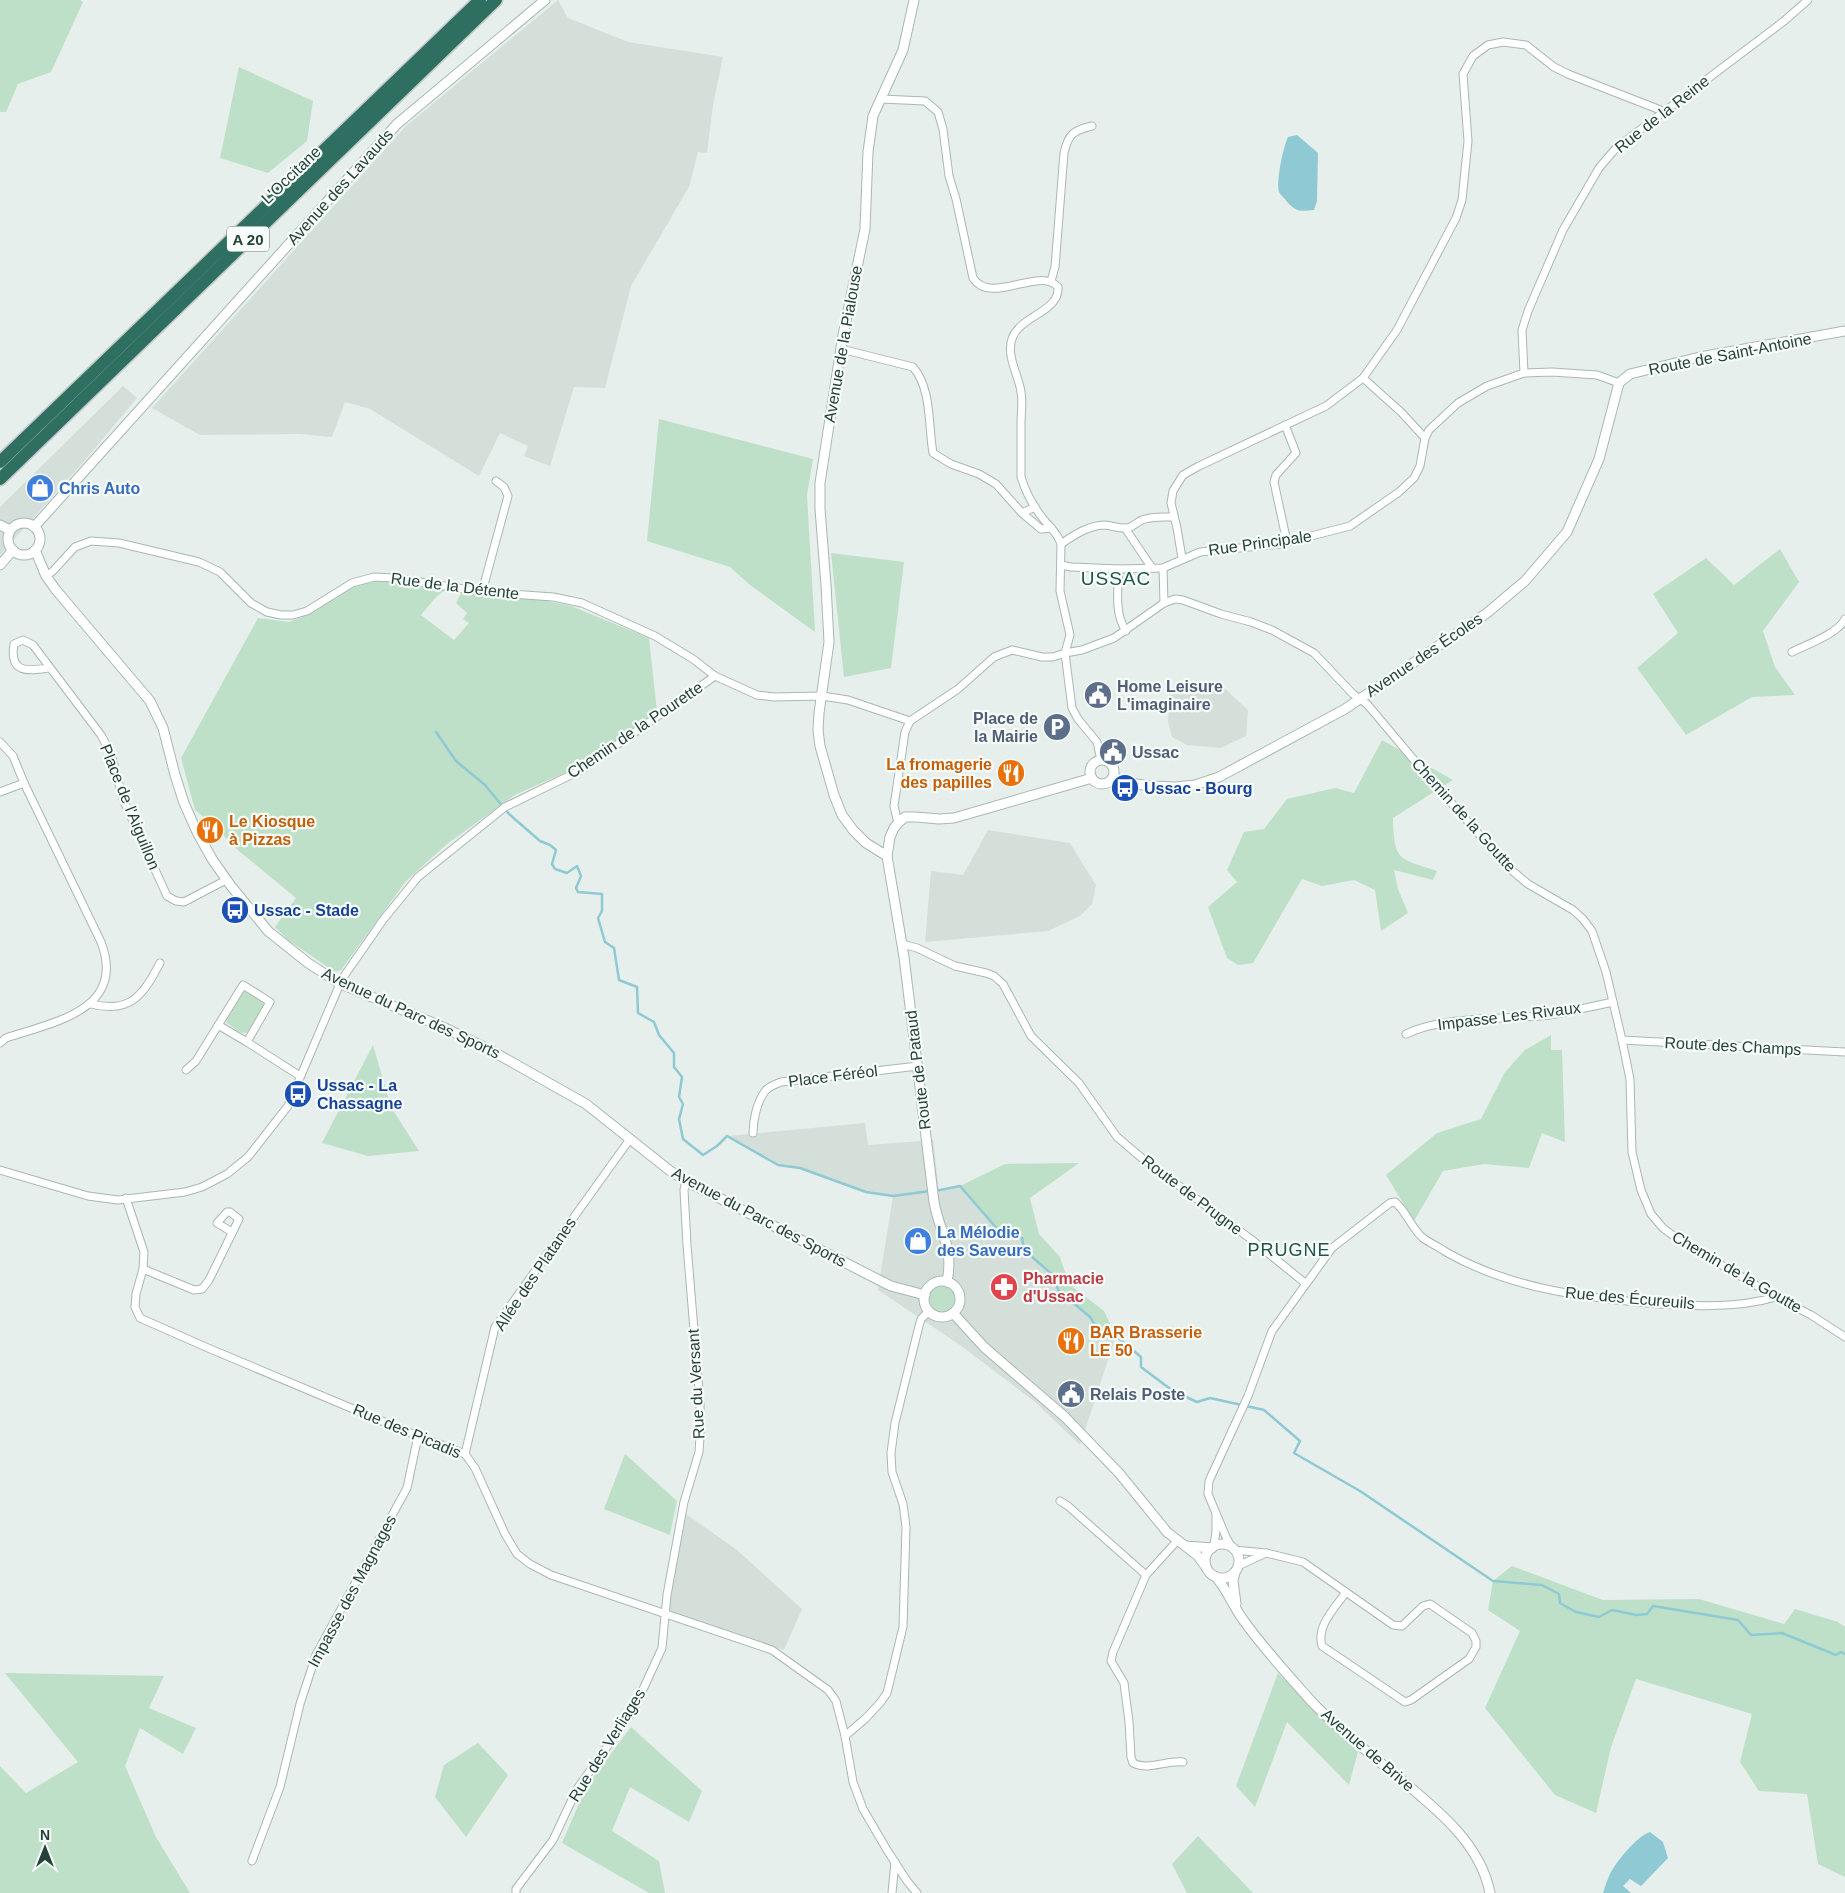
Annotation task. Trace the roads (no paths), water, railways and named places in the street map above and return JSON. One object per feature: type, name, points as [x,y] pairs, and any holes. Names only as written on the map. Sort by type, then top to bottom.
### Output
[{"type":"highway","name":"L'Occitane","points":[[0,462],[480,0]]},
{"type":"highway","name":"L'Occitane","points":[[0,479],[496,0]]},
{"type":"street","name":"Avenue des Lavauds","points":[[34,527],[397,124],[545,0]]},
{"type":"street","name":"Avenue de la Pialouse","points":[[887,856],[875,850],[853,830],[842,816],[820,746],[818,730],[829,642],[820,483],[841,349],[865,229],[868,152],[873,116],[903,50],[914,0]]},
{"type":"street","name":"Rue de la Reine","points":[[1524,374],[1522,330],[1528,312],[1563,230],[1599,168],[1616,148],[1784,21],[1808,0]]},
{"type":"street","points":[[1182,558],[1178,528],[1171,503],[1173,491],[1183,475],[1326,406],[1363,378],[1397,330],[1456,218],[1462,200],[1468,142],[1463,74],[1473,56],[1488,45],[1504,42],[1526,45],[1554,67],[1568,74],[1663,111]]},
{"type":"street","points":[[881,99],[925,102],[938,112],[943,129],[949,176],[976,284],[1001,288],[1042,280],[1051,281],[1058,288],[1059,294],[1056,301],[1024,323],[1015,332],[1011,341],[1011,353],[1022,393],[1021,477],[1025,491],[1034,507],[1058,537],[1061,544],[1060,591],[1070,634],[1065,653],[1072,708],[1078,719],[1097,742],[1101,760]]},
{"type":"street","points":[[1051,281],[1055,267],[1064,153],[1068,138],[1080,128],[1092,126]]},
{"type":"street","name":"Route de Saint-Antoine","points":[[1619,383],[1630,374],[1700,357],[1845,330]]},
{"type":"street","points":[[841,349],[913,367],[920,375],[925,389],[934,453],[951,464],[979,474],[996,484],[1022,513],[1041,529],[1051,528]]},
{"type":"street","name":"Rue Principale","points":[[1163,568],[1182,558],[1200,552],[1287,542],[1350,526],[1399,492],[1414,478],[1420,466],[1425,438],[1429,430],[1458,402],[1487,386],[1524,374],[1552,372],[1597,375],[1619,383]]},
{"type":"street","points":[[1363,378],[1401,412],[1425,438]]},
{"type":"street","name":"Avenue des Écoles","points":[[1113,777],[1129,783],[1175,787],[1195,785],[1237,768],[1345,709],[1487,613],[1525,581],[1567,532],[1599,460],[1619,383]]},
{"type":"street","points":[[1286,425],[1296,453],[1283,465],[1276,475],[1274,482],[1287,542]]},
{"type":"street","points":[[482,592],[508,496],[504,487],[496,481]]},
{"type":"street","points":[[1022,513],[1034,507]]},
{"type":"street","points":[[1061,544],[1079,532],[1096,526],[1104,525],[1125,528],[1132,527],[1148,518],[1174,517]]},
{"type":"street","points":[[21,523],[34,527],[39,536],[35,550],[22,554],[13,550],[8,541],[10,530],[21,523]]},
{"type":"street","points":[[0,525],[10,530]]},
{"type":"street","points":[[1125,528],[1152,568]]},
{"type":"street","name":"Rue de la Détente","points":[[46,576],[75,547],[91,541],[119,543],[199,562],[220,572],[251,603],[267,612],[281,615],[307,611],[352,583],[374,577],[394,578],[482,592],[553,597],[582,604],[655,636],[693,658],[715,676],[757,695],[774,697],[822,696],[848,700],[910,721]]},
{"type":"street","points":[[0,565],[13,550]]},
{"type":"street","name":"Avenue du Parc des Sports","points":[[35,550],[46,576],[56,590],[150,701],[163,728],[174,775],[184,802],[212,858],[252,914],[268,931],[308,963],[339,983],[445,1028],[516,1064],[586,1104],[669,1170],[686,1181],[891,1286],[925,1295]]},
{"type":"street","points":[[898,823],[894,806],[905,732],[910,721],[958,689],[994,656],[1012,650],[1042,657],[1098,644],[1126,631],[1164,603],[1163,568],[1119,569],[1061,565]]},
{"type":"street","points":[[1119,569],[1117,598],[1121,625],[1126,631]]},
{"type":"street","name":"Chemin de la Goutte","points":[[1164,603],[1175,599],[1184,600],[1214,612],[1251,622],[1272,630],[1314,653],[1353,694],[1367,704],[1508,868],[1528,884],[1573,910],[1583,919],[1592,931],[1622,1040],[1630,1080],[1632,1152],[1641,1190],[1651,1214],[1663,1228],[1678,1240],[1776,1297],[1811,1315],[1845,1337]]},
{"type":"street","points":[[1792,652],[1832,632],[1843,625],[1845,619]]},
{"type":"street","name":"Place de l'Aiguillon","points":[[49,668],[26,671],[18,667],[12,654],[14,644],[23,640],[34,645],[49,668],[101,735],[111,754],[123,799],[167,896],[176,901],[184,902],[226,880]]},
{"type":"street","name":"Chemin de la Pourette","points":[[0,1170],[88,1196],[118,1200],[185,1192],[202,1187],[227,1174],[248,1157],[288,1106],[339,983],[383,920],[418,877],[506,806],[581,770],[715,676]]},
{"type":"street","points":[[0,1043],[6,1038],[75,1014],[91,1004],[102,990],[107,971],[106,955],[13,756],[1,746]]},
{"type":"street","points":[[1101,760],[1111,764],[1114,770],[1113,777],[1108,783],[1101,784],[1092,778],[1090,774],[1092,767],[1101,760]]},
{"type":"street","points":[[887,856],[890,838],[898,823],[905,818],[954,818],[1092,778]]},
{"type":"street","points":[[0,792],[24,783]]},
{"type":"street","name":"Route de Pataud","points":[[887,856],[902,944],[936,1211],[949,1250],[950,1260],[947,1282]]},
{"type":"street","name":"Route de Prugne","points":[[902,944],[917,948],[955,966],[994,976],[1003,984],[1031,1036],[1079,1083],[1117,1137],[1305,1283]]},
{"type":"street","points":[[91,1004],[102,1007],[125,1006],[136,999],[160,962]]},
{"type":"street","points":[[186,1070],[196,1061],[243,985],[270,1002],[246,1042]]},
{"type":"street","name":"Impasse Les Rivaux","points":[[1406,1034],[1417,1028],[1460,1021],[1550,1014],[1613,1002]]},
{"type":"street","points":[[218,1025],[300,1076]]},
{"type":"street","name":"Route des Champs","points":[[1622,1040],[1845,1052]]},
{"type":"street","name":"Place Féréol","points":[[753,1134],[753,1124],[761,1098],[767,1089],[780,1082],[918,1066]]},
{"type":"street","name":"Allée des Platanes","points":[[465,1454],[495,1327],[630,1139]]},
{"type":"street","name":"Rue du Versant","points":[[665,1614],[684,1502],[699,1452],[700,1438],[700,1403],[684,1190],[686,1181]]},
{"type":"street","name":"Rue des Picadis","points":[[126,1198],[144,1252],[143,1268],[136,1294],[135,1307],[140,1318],[418,1436],[465,1454],[475,1468],[505,1534],[517,1554],[524,1559],[551,1575],[772,1650],[828,1690],[836,1701],[845,1736],[853,1782],[863,1809],[894,1862],[917,1893]]},
{"type":"street","name":"Rue des Écureuils","points":[[1305,1283],[1332,1248],[1390,1203],[1395,1202],[1400,1206],[1415,1230],[1424,1239],[1465,1263],[1506,1278],[1570,1295],[1680,1306],[1756,1303],[1776,1297]]},
{"type":"street","points":[[143,1268],[194,1290],[202,1289],[209,1280],[232,1232]]},
{"type":"street","points":[[936,1282],[947,1282],[954,1285],[960,1294],[960,1301],[953,1313],[941,1317],[929,1311],[926,1306],[925,1295],[931,1285],[936,1282]]},
{"type":"street","points":[[1237,1612],[1233,1581],[1237,1569],[1238,1556],[1215,1512],[1208,1494],[1209,1481],[1248,1396],[1272,1331],[1305,1283]]},
{"type":"street","points":[[845,1736],[865,1719],[887,1693],[903,1627],[906,1527],[903,1504],[892,1472],[891,1453],[895,1423],[919,1326],[921,1319],[929,1311]]},
{"type":"street","points":[[953,1313],[984,1347],[1065,1417],[1095,1447],[1167,1532],[1198,1556],[1211,1573],[1215,1576],[1226,1577],[1266,1554]]},
{"type":"street","name":"Impasse des Magnages","points":[[252,1861],[280,1787],[300,1704],[314,1661],[407,1488],[418,1436]]},
{"type":"street","points":[[1060,1501],[1146,1576]]},
{"type":"street","points":[[1206,1567],[1206,1558],[1213,1547],[1216,1531],[1215,1512]]},
{"type":"street","points":[[1180,1543],[1213,1547],[1222,1544],[1233,1549],[1303,1562],[1393,1624],[1402,1626],[1423,1606],[1430,1604],[1472,1633],[1476,1641],[1476,1647],[1469,1659],[1411,1700],[1404,1702],[1322,1646],[1319,1636],[1322,1627],[1346,1592]]},
{"type":"street","points":[[1180,1543],[1146,1576],[1113,1652],[1111,1661],[1124,1683],[1133,1763],[1146,1767],[1171,1761],[1182,1762]]},
{"type":"street","name":"Avenue de Brive","points":[[1215,1576],[1223,1585],[1237,1612],[1250,1629],[1314,1703],[1350,1737],[1440,1813],[1459,1833],[1481,1868],[1490,1893]]},
{"type":"street","name":"Rue des Verliages","points":[[516,1893],[516,1889],[553,1840],[577,1789],[634,1709],[662,1648],[665,1632],[665,1614]]},
{"type":"street","points":[[892,1893],[894,1862]]},
{"type":"water","points":[[1297,135],[1318,153],[1317,201],[1314,210],[1297,210],[1279,192],[1279,173],[1286,142],[1288,137]]},
{"type":"water","points":[[1650,1832],[1663,1842],[1668,1858],[1641,1886],[1630,1879],[1623,1886],[1631,1893],[1603,1893],[1610,1874],[1622,1856],[1633,1844]]},
{"type":"waterway","points":[[436,732],[456,761],[485,785],[509,814],[540,841],[556,850],[552,864],[555,869],[567,873],[577,866],[581,876],[576,888],[578,892],[602,894],[602,911],[598,918],[605,942],[614,948],[619,980],[637,987],[638,1013],[654,1022],[659,1035],[674,1053],[674,1067],[682,1077],[679,1097],[683,1104],[679,1119],[683,1139],[703,1155],[717,1146],[727,1136],[778,1165],[800,1168],[866,1192],[893,1196],[930,1191]]},
{"type":"waterway","points":[[935,1191],[960,1186],[999,1231],[1022,1238],[1024,1250],[1054,1276],[1058,1290],[1090,1317],[1099,1331],[1116,1336],[1141,1357],[1141,1367],[1173,1391],[1197,1402],[1210,1398],[1264,1410],[1300,1441],[1294,1453],[1360,1491],[1493,1581],[1542,1585],[1559,1594],[1560,1603],[1576,1612],[1599,1617],[1612,1610],[1636,1615],[1647,1614],[1653,1606],[1738,1620],[1751,1635],[1782,1633],[1836,1655],[1841,1652],[1845,1654]]},
{"type":"place","name":"Chris Auto","points":[[40,488]]},
{"type":"place","name":"Home Leisure L'imaginaire","points":[[1098,695]]},
{"type":"place","name":"Place de la Mairie","points":[[1057,727]]},
{"type":"place","name":"Ussac","points":[[1113,752]]},
{"type":"place","name":"La fromagerie des papilles","points":[[1011,773]]},
{"type":"place","name":"Ussac - Bourg","points":[[1125,788]]},
{"type":"place","name":"Le Kiosque à Pizzas","points":[[210,830]]},
{"type":"place","name":"Ussac - Stade","points":[[235,910]]},
{"type":"place","name":"Ussac - La Chassagne","points":[[298,1094]]},
{"type":"place","name":"La Mélodie des Saveurs","points":[[918,1241]]},
{"type":"place","name":"Pharmacie d'Ussac","points":[[1004,1287]]},
{"type":"place","name":"BAR Brasserie LE 50","points":[[1071,1341]]},
{"type":"place","name":"Relais Poste","points":[[1071,1394]]},
{"type":"district","name":"USSAC","points":[[1116,578]]},
{"type":"district","name":"PRUGNE","points":[[1289,1250]]}]
